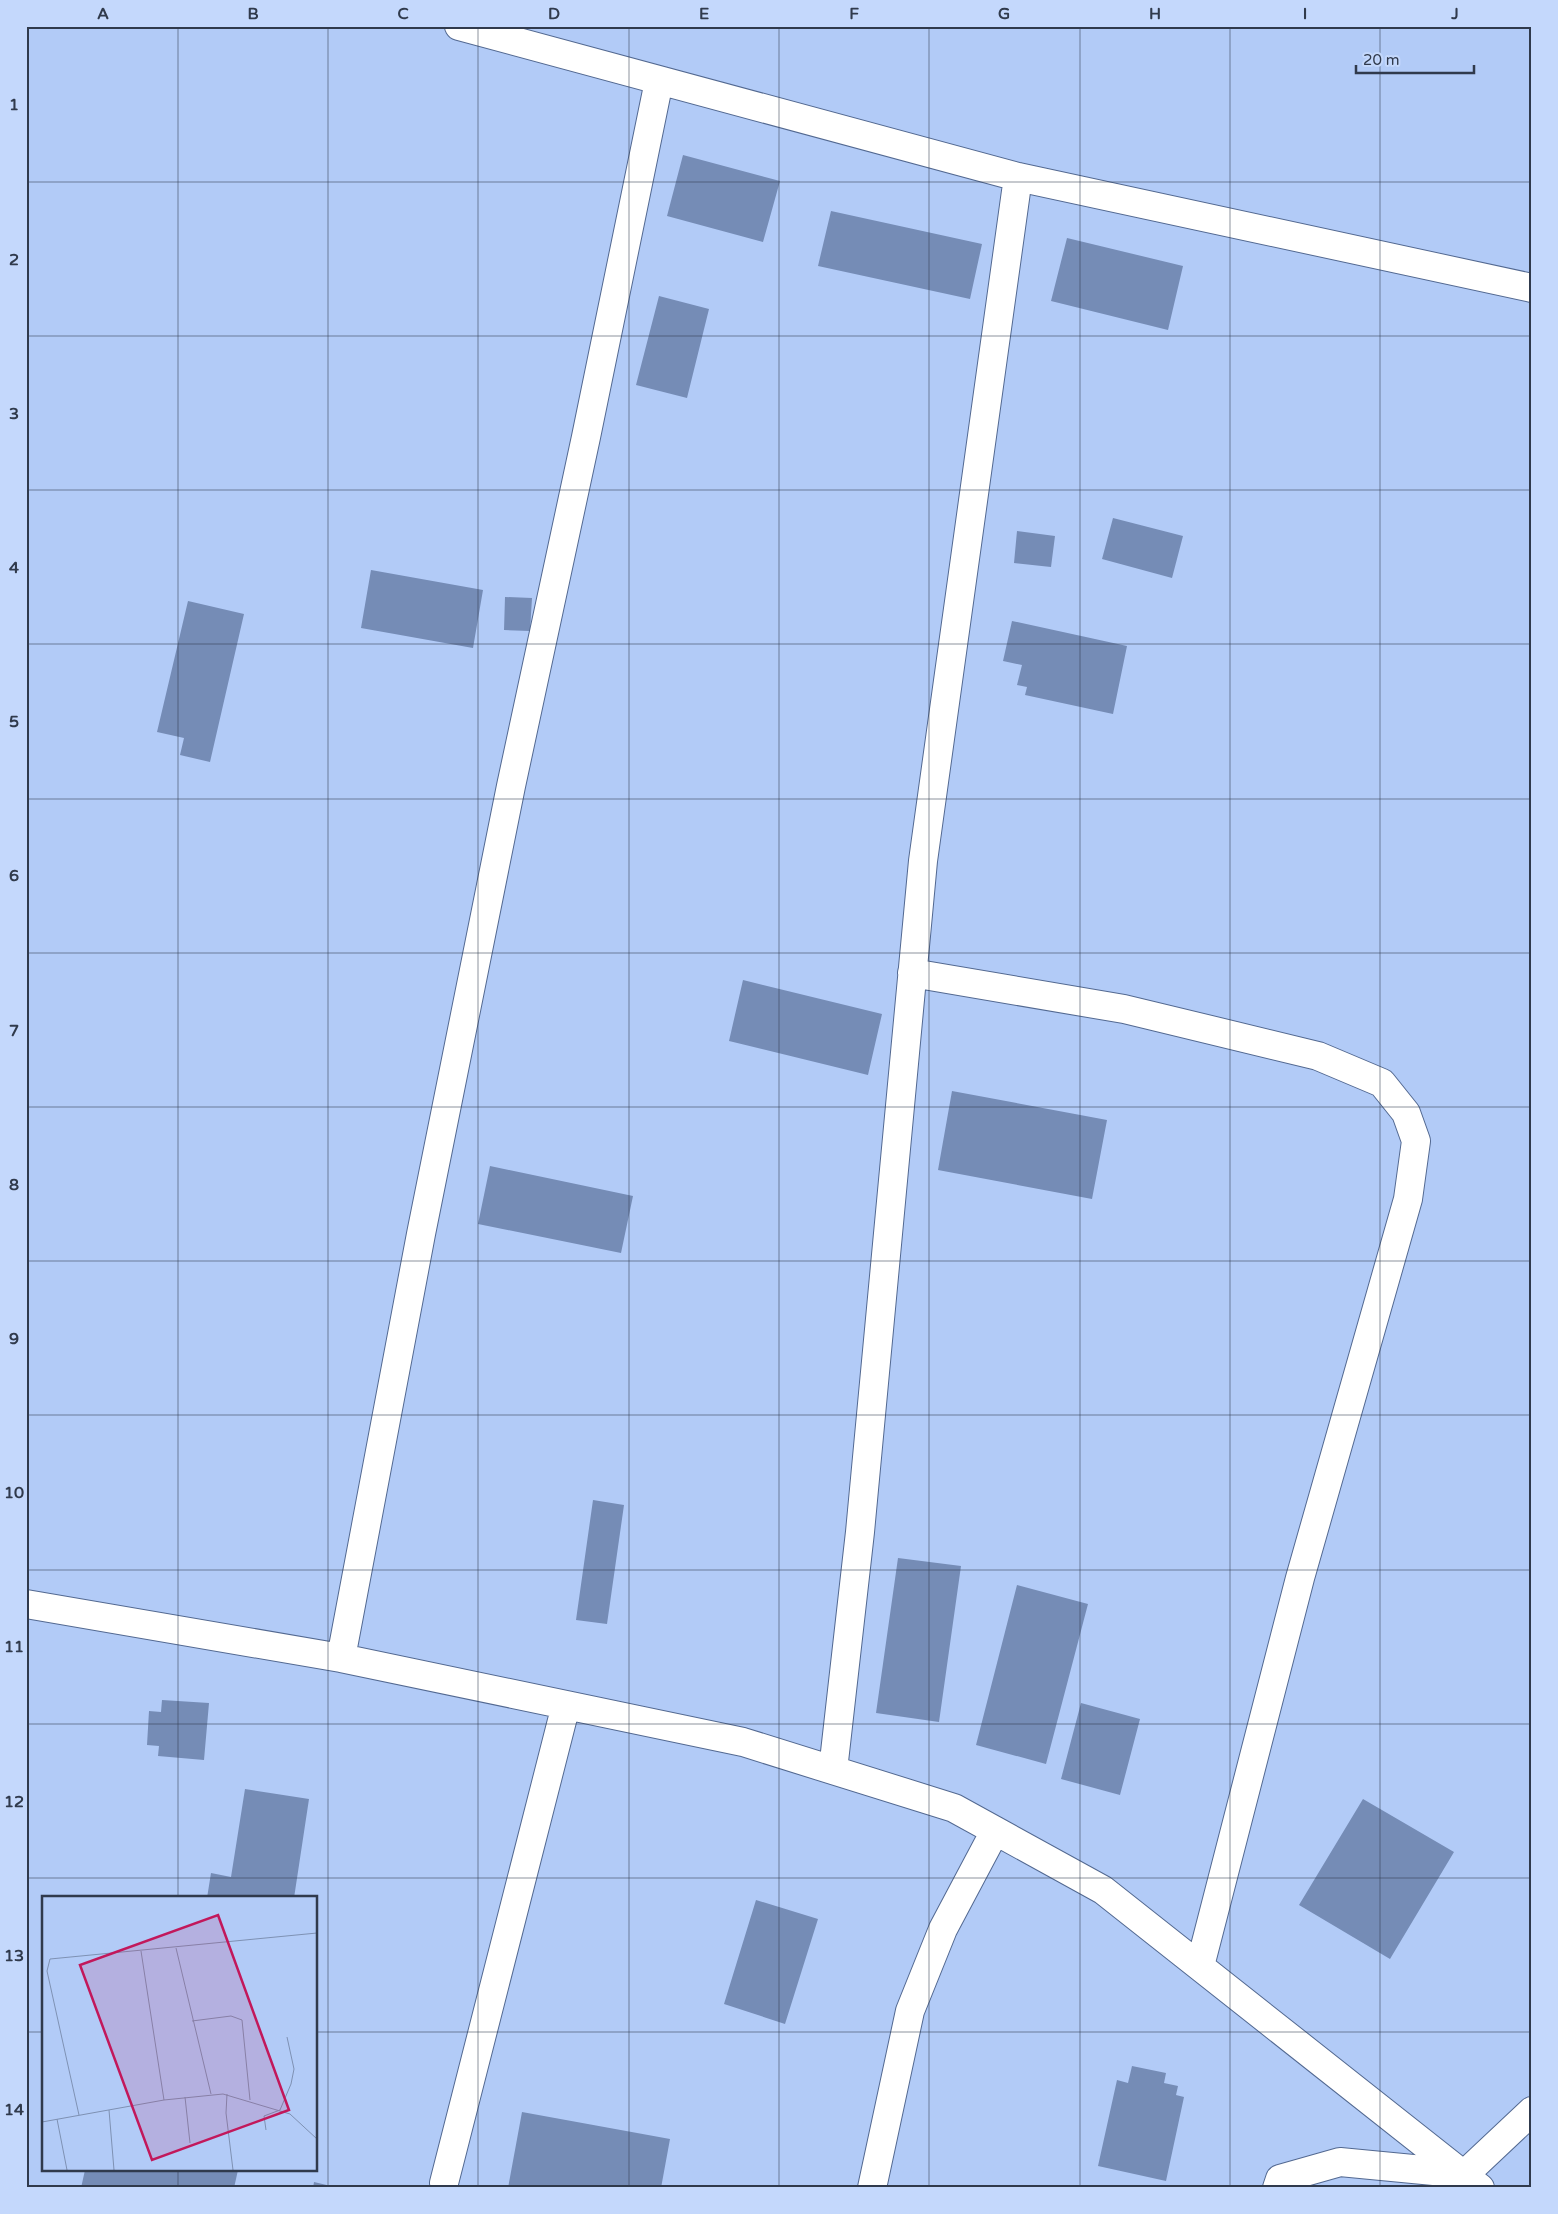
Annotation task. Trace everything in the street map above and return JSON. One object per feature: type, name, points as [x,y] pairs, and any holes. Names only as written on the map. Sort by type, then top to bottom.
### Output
[{"type":"street","points":[[459,26],[1018,177],[1532,288]]},
{"type":"street","points":[[341,1658],[423,1224],[511,786],[586,437],[659,81]]},
{"type":"street","points":[[833,1770],[860,1532],[923,861],[1018,177]]},
{"type":"street","points":[[912,973],[1124,1010],[1318,1056],[1382,1083],[1406,1113],[1416,1141],[1408,1199],[1300,1578],[1200,1966]]},
{"type":"street","points":[[26,1604],[341,1658],[743,1742],[954,1808],[1103,1890],[1472,2181]]},
{"type":"street","points":[[444,2183],[566,1705]]},
{"type":"street","points":[[872,2188],[910,2011],[943,1929],[996,1831]]},
{"type":"street","points":[[1472,2181],[1532,2111]]},
{"type":"street","points":[[1277,2188],[1280,2179],[1340,2162],[1472,2181]]},
{"type":"building","points":[[683,155],[780,181],[763,242],[667,216]]},
{"type":"building","points":[[831,211],[982,244],[970,299],[818,266]]},
{"type":"building","points":[[1067,238],[1183,266],[1168,330],[1051,301]]},
{"type":"building","points":[[659,296],[709,309],[687,398],[636,385]]},
{"type":"building","points":[[1113,518],[1183,536],[1172,578],[1102,559]]},
{"type":"building","points":[[1017,531],[1055,536],[1051,567],[1014,563]]},
{"type":"building","points":[[371,570],[483,590],[473,648],[361,628]]},
{"type":"building","points":[[505,597],[532,598],[530,631],[504,630]]},
{"type":"building","points":[[188,601],[244,614],[210,762],[180,755],[184,738],[157,732]]},
{"type":"building","points":[[1012,621],[1127,646],[1113,714],[1025,695],[1027,687],[1017,685],[1022,665],[1003,661]]},
{"type":"building","points":[[743,980],[882,1014],[868,1075],[729,1041]]},
{"type":"building","points":[[952,1091],[1107,1120],[1092,1199],[938,1170]]},
{"type":"building","points":[[490,1166],[633,1196],[621,1253],[478,1224]]},
{"type":"building","points":[[593,1500],[624,1505],[607,1624],[576,1620]]},
{"type":"building","points":[[898,1558],[961,1566],[939,1722],[876,1713]]},
{"type":"building","points":[[1017,1585],[1088,1604],[1046,1764],[976,1745]]},
{"type":"building","points":[[162,1700],[209,1703],[204,1760],[158,1756],[159,1746],[147,1745],[149,1711],[161,1712]]},
{"type":"building","points":[[1081,1703],[1140,1719],[1120,1795],[1061,1779]]},
{"type":"building","points":[[245,1789],[309,1799],[294,1896],[207,1896],[211,1873],[231,1877]]},
{"type":"building","points":[[1363,1799],[1454,1852],[1390,1959],[1299,1905]]},
{"type":"building","points":[[756,1900],[818,1919],[785,2024],[724,2004]]},
{"type":"building","points":[[1132,2066],[1166,2073],[1164,2083],[1178,2086],[1176,2095],[1184,2097],[1166,2181],[1098,2166],[1117,2080],[1128,2083]]},
{"type":"building","points":[[522,2112],[670,2139],[661,2188],[508,2188]]},
{"type":"building","points":[[85,2172],[238,2172],[234,2188],[81,2188]]},
{"type":"building","points":[[314,2182],[335,2187],[335,2188],[313,2188]]}]
